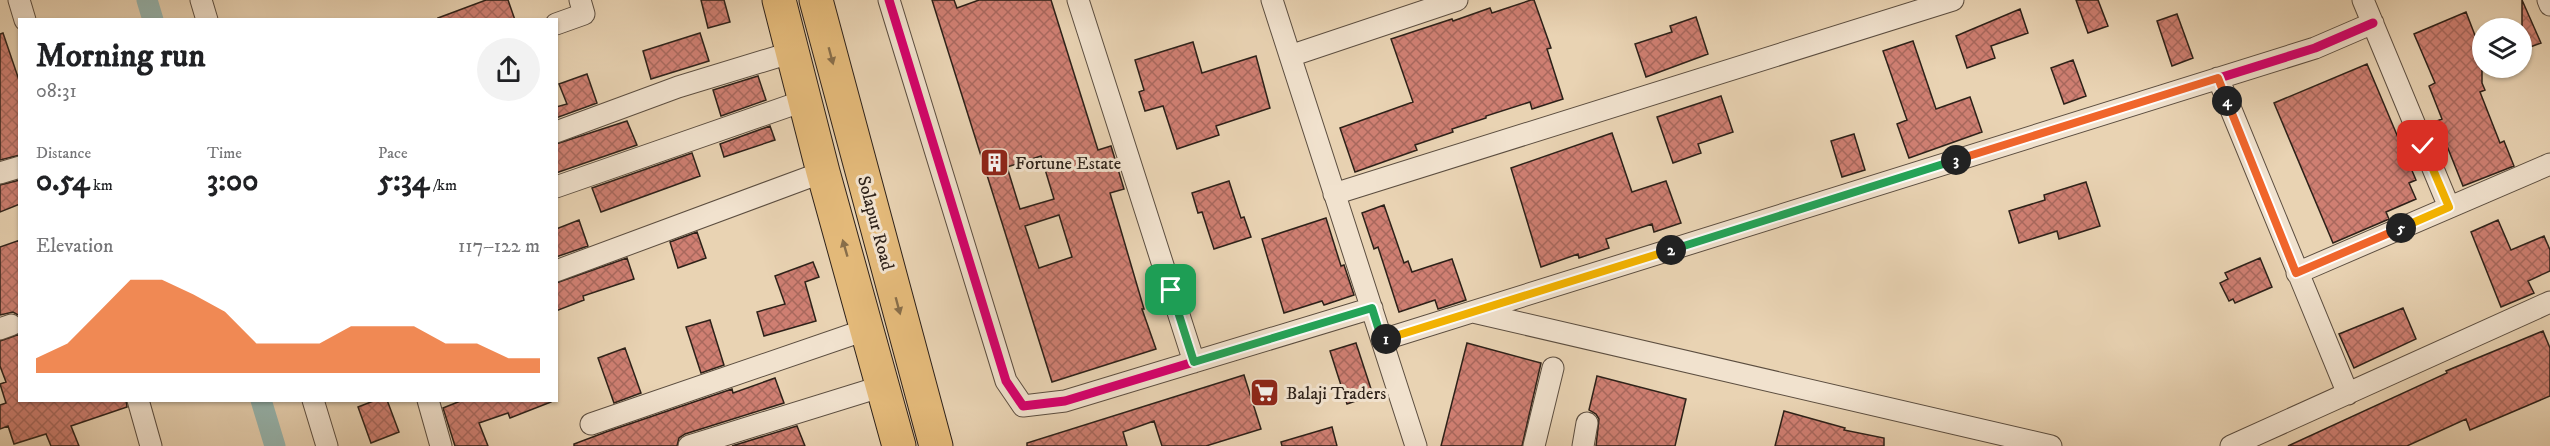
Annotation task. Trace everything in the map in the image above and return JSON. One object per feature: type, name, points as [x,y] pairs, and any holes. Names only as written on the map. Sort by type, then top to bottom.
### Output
[{"type":"highway","name":"Solapur Road","points":[[779,0],[823,172],[899,446]]},
{"type":"highway","name":"Solapur Road","points":[[816,0],[936,446]]},
{"type":"street","points":[[19,0],[24,18]]},
{"type":"street","points":[[201,0],[206,18]]},
{"type":"street","points":[[558,23],[585,14],[580,0]]},
{"type":"street","points":[[889,0],[1006,381],[1023,406],[1065,401],[1372,308]]},
{"type":"street","points":[[1078,0],[1194,362]]},
{"type":"street","points":[[1272,0],[1416,446]]},
{"type":"street","points":[[1290,56],[1458,0]]},
{"type":"street","points":[[1334,194],[1953,0]]},
{"type":"street","points":[[2363,0],[2449,207]]},
{"type":"street","points":[[2548,0],[2550,5]]},
{"type":"street","points":[[1382,340],[2315,48],[2373,23]]},
{"type":"street","points":[[558,131],[678,87],[793,52]]},
{"type":"street","points":[[2218,78],[2296,273],[2348,394]]},
{"type":"street","points":[[558,186],[806,100]]},
{"type":"street","points":[[2296,273],[2550,164]]},
{"type":"street","points":[[0,173],[18,168]]},
{"type":"street","points":[[558,270],[823,172]]},
{"type":"street","points":[[2231,446],[2550,303]]},
{"type":"street","points":[[1472,312],[2050,446]]},
{"type":"street","points":[[591,424],[868,329]]},
{"type":"street","points":[[1534,446],[1553,368]]},
{"type":"street","points":[[689,446],[883,386]]},
{"type":"street","points":[[139,402],[152,446]]},
{"type":"street","points":[[314,402],[327,446]]},
{"type":"street","points":[[429,402],[441,446]]},
{"type":"street","points":[[1583,446],[1587,423]]},
{"type":"building","points":[[486,0],[508,0],[514,18],[438,18]]},
{"type":"building","points":[[701,0],[724,0],[730,22],[708,28]]},
{"type":"building","points":[[932,0],[954,0],[957,8],[979,0],[1051,0],[1098,150],[1111,146],[1124,189],[1110,193],[1144,309],[1142,309],[1156,349],[1052,382]],"holes":[[[1041,156],[1054,199],[1020,209],[1007,167]],[[1059,215],[1072,257],[1039,268],[1025,226]]]},
{"type":"building","points":[[1534,0],[1551,48],[1547,49],[1563,99],[1532,109],[1530,102],[1486,116],[1486,118],[1452,129],[1453,132],[1415,145],[1417,150],[1355,172],[1340,128],[1413,102],[1391,39],[1490,8],[1492,13]]},
{"type":"building","points":[[2076,0],[2098,0],[2108,26],[2088,33]]},
{"type":"building","points":[[2522,0],[2530,18],[2522,18]]},
{"type":"building","points":[[2020,9],[2028,33],[1991,46],[1995,58],[1967,68],[1956,36]]},
{"type":"building","points":[[2466,12],[2472,28],[2472,78],[2482,78],[2485,90],[2480,92],[2500,143],[2504,141],[2514,166],[2463,186],[2437,121],[2442,119],[2429,86],[2435,83],[2414,34]]},
{"type":"building","points":[[2177,14],[2193,58],[2172,66],[2157,21]]},
{"type":"building","points":[[1696,17],[1708,54],[1646,77],[1635,44],[1672,32],[1670,26]]},
{"type":"building","points":[[2532,23],[2541,43],[2532,46]]},
{"type":"building","points":[[3,33],[18,77],[18,156],[0,160],[0,34]]},
{"type":"building","points":[[700,33],[709,61],[651,79],[643,51]]},
{"type":"building","points":[[1913,41],[1936,109],[1970,97],[1982,132],[1909,158],[1897,124],[1907,120],[1883,51]]},
{"type":"building","points":[[1193,42],[1202,73],[1256,56],[1270,108],[1216,126],[1219,135],[1177,149],[1163,106],[1145,111],[1139,92],[1144,90],[1135,60]]},
{"type":"building","points":[[2073,60],[2086,96],[2064,104],[2051,68]]},
{"type":"building","points":[[2367,64],[2416,180],[2409,183],[2416,199],[2386,212],[2389,219],[2333,243],[2274,103]]},
{"type":"building","points":[[587,74],[597,103],[558,117],[558,106],[567,104],[559,84]]},
{"type":"building","points":[[758,76],[766,100],[721,116],[713,90]]},
{"type":"building","points":[[1721,96],[1733,132],[1698,144],[1701,153],[1673,163],[1657,117]]},
{"type":"building","points":[[627,121],[637,145],[558,172],[558,143]]},
{"type":"building","points":[[770,126],[775,140],[724,157],[720,144]]},
{"type":"building","points":[[1612,133],[1632,192],[1666,181],[1681,223],[1654,232],[1652,224],[1606,239],[1609,248],[1579,258],[1578,254],[1541,267],[1511,168]]},
{"type":"building","points":[[1854,134],[1865,170],[1842,177],[1831,141]]},
{"type":"building","points":[[692,153],[700,176],[601,212],[592,188]]},
{"type":"building","points":[[18,180],[18,205],[0,212],[0,185]]},
{"type":"building","points":[[1229,181],[1241,218],[1244,217],[1251,237],[1214,249],[1202,212],[1198,213],[1192,193]]},
{"type":"building","points":[[2086,182],[2100,226],[2059,239],[2057,231],[2019,243],[2009,211],[2045,200],[2044,195]]},
{"type":"building","points":[[1384,205],[1404,263],[1408,261],[1412,272],[1452,259],[1466,300],[1438,309],[1435,300],[1399,312],[1378,247],[1374,249],[1362,213]]},
{"type":"building","points":[[1326,218],[1341,266],[1344,265],[1354,295],[1324,305],[1322,301],[1284,313],[1262,239]]},
{"type":"building","points":[[579,220],[588,246],[558,256],[558,228]]},
{"type":"building","points":[[2498,220],[2511,250],[2544,236],[2550,250],[2550,271],[2528,281],[2534,293],[2501,307],[2471,232]]},
{"type":"building","points":[[697,232],[706,258],[678,268],[670,242]]},
{"type":"building","points":[[18,241],[18,315],[13,312],[0,315],[0,247]]},
{"type":"building","points":[[627,258],[634,279],[583,296],[584,300],[558,310],[558,282]]},
{"type":"building","points":[[2260,258],[2272,287],[2235,303],[2233,299],[2229,301],[2220,283],[2228,279],[2225,273]]},
{"type":"building","points":[[813,262],[819,277],[805,282],[816,321],[764,336],[757,312],[785,304],[775,276]]},
{"type":"building","points":[[2403,308],[2416,339],[2354,368],[2339,334]]},
{"type":"building","points":[[710,320],[724,365],[701,373],[686,327]]},
{"type":"building","points":[[2543,331],[2550,348],[2550,396],[2470,430],[2466,419],[2407,446],[2288,446],[2447,373],[2446,371]]},
{"type":"building","points":[[18,335],[18,402],[126,402],[127,407],[71,426],[79,446],[51,446],[46,434],[14,444],[8,426],[0,429],[0,405],[6,403],[0,384],[6,382],[0,366],[0,341]]},
{"type":"building","points":[[1356,343],[1373,395],[1347,404],[1330,351]]},
{"type":"building","points":[[1467,343],[1541,363],[1522,446],[1441,446]]},
{"type":"building","points":[[625,348],[641,393],[614,403],[598,358]]},
{"type":"building","points":[[1244,375],[1261,429],[1206,446],[1162,446],[1154,421],[1123,432],[1127,446],[1027,446],[1027,443]]},
{"type":"building","points":[[1597,376],[1686,399],[1675,446],[1596,446],[1599,419],[1589,410]]},
{"type":"building","points":[[775,378],[784,403],[685,434],[679,438],[677,446],[574,446],[574,444],[606,432],[732,389],[733,393]]},
{"type":"building","points":[[371,402],[388,402],[399,432],[371,443],[358,407]]},
{"type":"building","points":[[458,402],[551,402],[510,418],[508,413],[479,423],[488,446],[455,446],[443,408]]},
{"type":"building","points":[[1784,411],[1845,428],[1844,430],[1884,438],[1884,446],[1775,446]]},
{"type":"building","points":[[797,426],[805,446],[732,446]]},
{"type":"building","points":[[1332,427],[1337,446],[1282,446],[1281,442]]},
{"type":"waterway","points":[[147,0],[152,18]]},
{"type":"waterway","points":[[262,402],[275,446]]},
{"type":"cycle path","points":[[889,0],[1006,381],[1023,406],[1065,401],[1372,308]]},
{"type":"cycle path","points":[[1382,340],[2315,48],[2373,23]]},
{"type":"place","name":"Fortune Estate","points":[[994,163]]},
{"type":"place","name":"Balaji Traders","points":[[1265,393]]},
{"type":"route","points":[[1171,290],[1194,362],[1372,308],[1382,340],[2218,78],[2296,273],[2449,207],[2423,146]]}]
